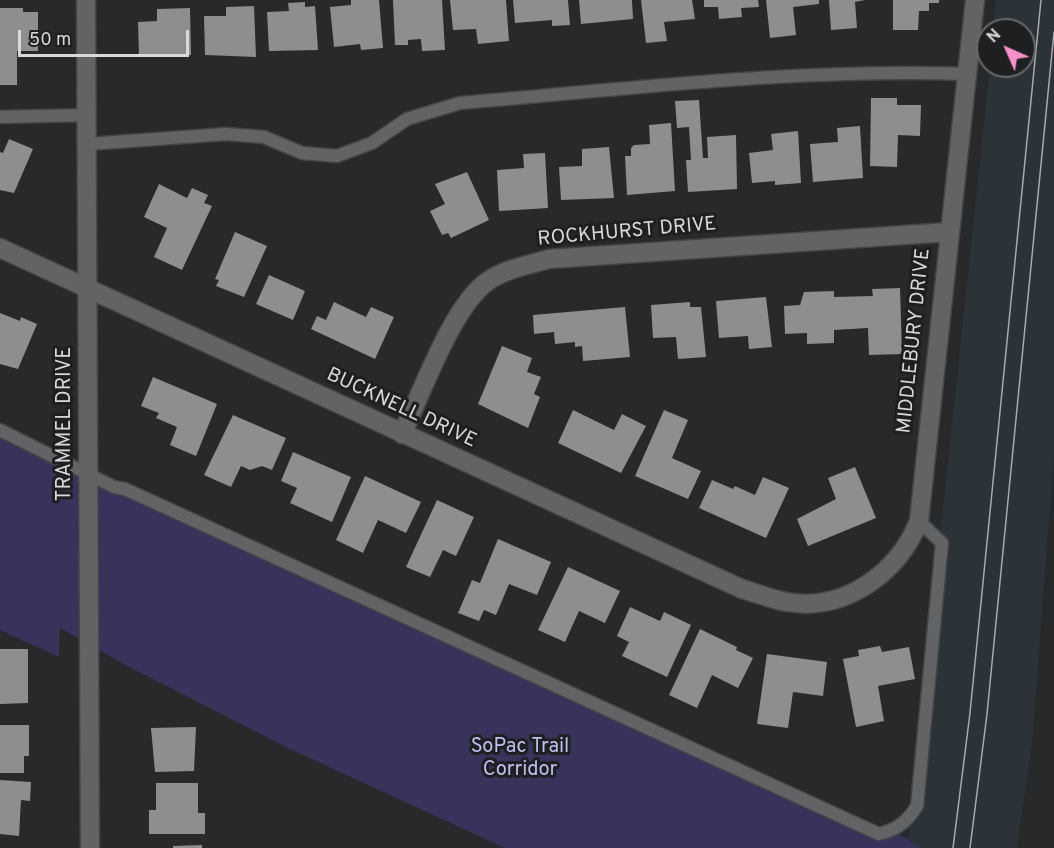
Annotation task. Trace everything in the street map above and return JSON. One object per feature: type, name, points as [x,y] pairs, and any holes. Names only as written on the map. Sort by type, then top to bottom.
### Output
[{"type":"street","name":"TRAMMEL DRIVE","points":[[86,0],[90,848]]},
{"type":"street","name":"MIDDLEBURY DRIVE","points":[[787,602],[816,603],[867,586],[893,564],[912,538],[919,521],[975,0]]},
{"type":"street","name":"ROCKHURST DRIVE","points":[[402,434],[459,314],[487,282],[510,270],[549,260],[949,232]]},
{"type":"street","name":"BUCKNELL DRIVE","points":[[0,248],[742,589],[787,602]]},
{"type":"lane","points":[[88,144],[226,134],[264,137],[302,153],[337,156],[372,142],[407,119],[460,103],[812,75],[885,72],[968,74]]},
{"type":"lane","points":[[0,117],[87,115]]},
{"type":"lane","points":[[0,430],[60,458],[87,474],[879,834],[895,830],[907,822],[918,806],[942,543],[919,521]]},
{"type":"shaded area","points":[[996,0],[1054,0],[1054,454],[1032,744],[1017,848],[921,848],[908,839],[989,78],[1036,78],[1036,18],[994,18]]},
{"type":"green space","name":"SoPac Trail Corridor","points":[[0,430],[908,839],[921,848],[505,848],[290,749],[129,667],[60,628],[59,657],[0,630]]},
{"type":"building","points":[[351,0],[379,0],[383,48],[361,50],[360,44],[334,47],[330,7],[351,5]]},
{"type":"building","points":[[393,0],[442,0],[445,50],[422,51],[421,39],[408,40],[408,45],[395,45]]},
{"type":"building","points":[[450,0],[506,0],[509,41],[478,44],[476,29],[453,30]]},
{"type":"building","points":[[513,0],[568,0],[570,25],[552,26],[552,20],[515,23]]},
{"type":"building","points":[[579,0],[632,0],[633,19],[581,24]]},
{"type":"building","points":[[641,0],[692,0],[695,19],[664,22],[667,41],[646,43]]},
{"type":"building","points":[[704,0],[758,0],[759,7],[741,8],[742,17],[719,19],[718,7],[704,7]]},
{"type":"building","points":[[766,0],[819,0],[819,4],[793,7],[796,35],[770,38]]},
{"type":"building","points":[[829,0],[865,0],[855,2],[857,28],[831,30]]},
{"type":"building","points":[[893,0],[939,0],[939,3],[929,3],[929,11],[919,11],[918,30],[893,30]]},
{"type":"building","points":[[305,2],[305,7],[315,6],[318,50],[269,51],[267,12],[289,11],[288,3]]},
{"type":"building","points":[[254,6],[256,57],[205,55],[204,16],[226,16],[226,7]]},
{"type":"building","points":[[0,8],[23,8],[23,12],[38,12],[38,51],[17,51],[17,85],[0,85]]},
{"type":"building","points":[[190,8],[191,55],[139,56],[138,22],[157,21],[157,9]]},
{"type":"building","points":[[871,98],[897,98],[897,105],[921,105],[920,136],[898,135],[897,167],[870,166]]},
{"type":"building","points":[[699,100],[703,158],[708,158],[707,137],[736,135],[737,189],[688,192],[686,160],[691,160],[689,127],[677,128],[675,101]]},
{"type":"building","points":[[671,123],[675,191],[627,195],[625,156],[631,156],[631,148],[634,145],[650,144],[649,125]]},
{"type":"building","points":[[860,126],[863,178],[813,182],[810,144],[838,142],[837,128]]},
{"type":"building","points":[[798,131],[801,183],[775,185],[775,181],[752,183],[749,153],[773,150],[771,134]]},
{"type":"building","points":[[9,139],[33,149],[14,193],[0,190],[0,152],[3,153]]},
{"type":"building","points":[[609,147],[614,198],[561,200],[559,167],[582,166],[582,149]]},
{"type":"building","points":[[545,153],[548,208],[499,211],[497,170],[524,168],[523,154]]},
{"type":"building","points":[[467,172],[489,220],[451,238],[448,233],[442,235],[430,211],[445,204],[435,184]]},
{"type":"building","points":[[159,184],[187,198],[192,188],[208,195],[204,203],[212,206],[182,270],[154,257],[167,228],[144,217]]},
{"type":"building","points":[[235,232],[267,246],[244,297],[216,286],[219,280],[215,279]]},
{"type":"building","points":[[269,275],[305,291],[293,320],[256,304]]},
{"type":"building","points":[[900,288],[902,354],[869,355],[868,328],[834,330],[834,343],[807,344],[807,333],[785,334],[784,306],[800,305],[804,292],[834,291],[834,297],[873,296],[872,289]]},
{"type":"building","points":[[766,297],[772,347],[749,349],[748,336],[719,338],[716,301]]},
{"type":"building","points":[[334,302],[366,317],[371,307],[394,317],[375,359],[311,329],[317,316],[326,320]]},
{"type":"building","points":[[690,302],[690,307],[701,307],[706,357],[678,359],[676,337],[653,338],[651,305]]},
{"type":"building","points":[[625,307],[630,357],[583,361],[582,346],[575,347],[575,342],[555,344],[554,332],[534,334],[533,315]]},
{"type":"building","points":[[0,313],[20,321],[21,317],[37,324],[18,369],[0,364]]},
{"type":"building","points":[[502,346],[532,358],[527,372],[541,377],[534,394],[540,397],[528,428],[478,404]]},
{"type":"building","points":[[153,377],[217,404],[196,456],[170,445],[177,427],[156,418],[159,413],[141,406]]},
{"type":"building","points":[[573,410],[614,430],[622,414],[646,426],[621,473],[558,443]]},
{"type":"building","points":[[664,410],[688,420],[672,458],[701,471],[688,499],[635,476]]},
{"type":"building","points":[[233,415],[286,438],[272,470],[262,466],[250,470],[241,466],[231,487],[204,475]]},
{"type":"building","points":[[293,452],[351,477],[332,522],[290,503],[297,488],[281,481]]},
{"type":"building","points":[[855,467],[876,518],[808,546],[797,519],[836,499],[828,478]]},
{"type":"building","points":[[365,476],[421,502],[406,533],[378,520],[363,553],[336,540]]},
{"type":"building","points":[[763,477],[789,488],[766,538],[699,508],[712,480],[733,489],[735,486],[755,495]]},
{"type":"building","points":[[437,500],[474,517],[456,556],[443,550],[430,577],[406,567]]},
{"type":"building","points":[[498,539],[551,562],[537,595],[509,584],[496,615],[484,610],[479,621],[458,613],[472,580],[480,583]]},
{"type":"building","points":[[568,567],[620,591],[605,623],[579,611],[565,642],[538,630]]},
{"type":"building","points":[[630,607],[660,621],[664,612],[691,625],[667,677],[622,656],[629,642],[617,636]]},
{"type":"building","points":[[700,629],[737,647],[736,650],[753,658],[738,688],[712,675],[697,708],[669,695]]},
{"type":"building","points":[[880,646],[882,652],[909,647],[915,679],[878,686],[884,721],[856,727],[843,659],[859,656],[858,650]]},
{"type":"building","points":[[0,649],[28,649],[28,703],[0,704]]},
{"type":"building","points":[[767,654],[827,662],[823,696],[793,692],[788,728],[757,724]]},
{"type":"building","points":[[0,725],[29,725],[29,756],[24,756],[24,773],[0,773]]},
{"type":"building","points":[[196,727],[194,771],[155,772],[151,728]]},
{"type":"building","points":[[0,780],[31,782],[30,801],[21,800],[19,836],[0,834]]},
{"type":"building","points":[[156,783],[198,783],[198,813],[205,813],[205,834],[149,834],[149,810],[156,810]]},
{"type":"building","points":[[202,845],[202,848],[173,848],[173,846]]},
{"type":"tram line","points":[[953,848],[970,713],[1041,0]]},
{"type":"tram line","points":[[970,848],[987,714],[1054,32]]}]
